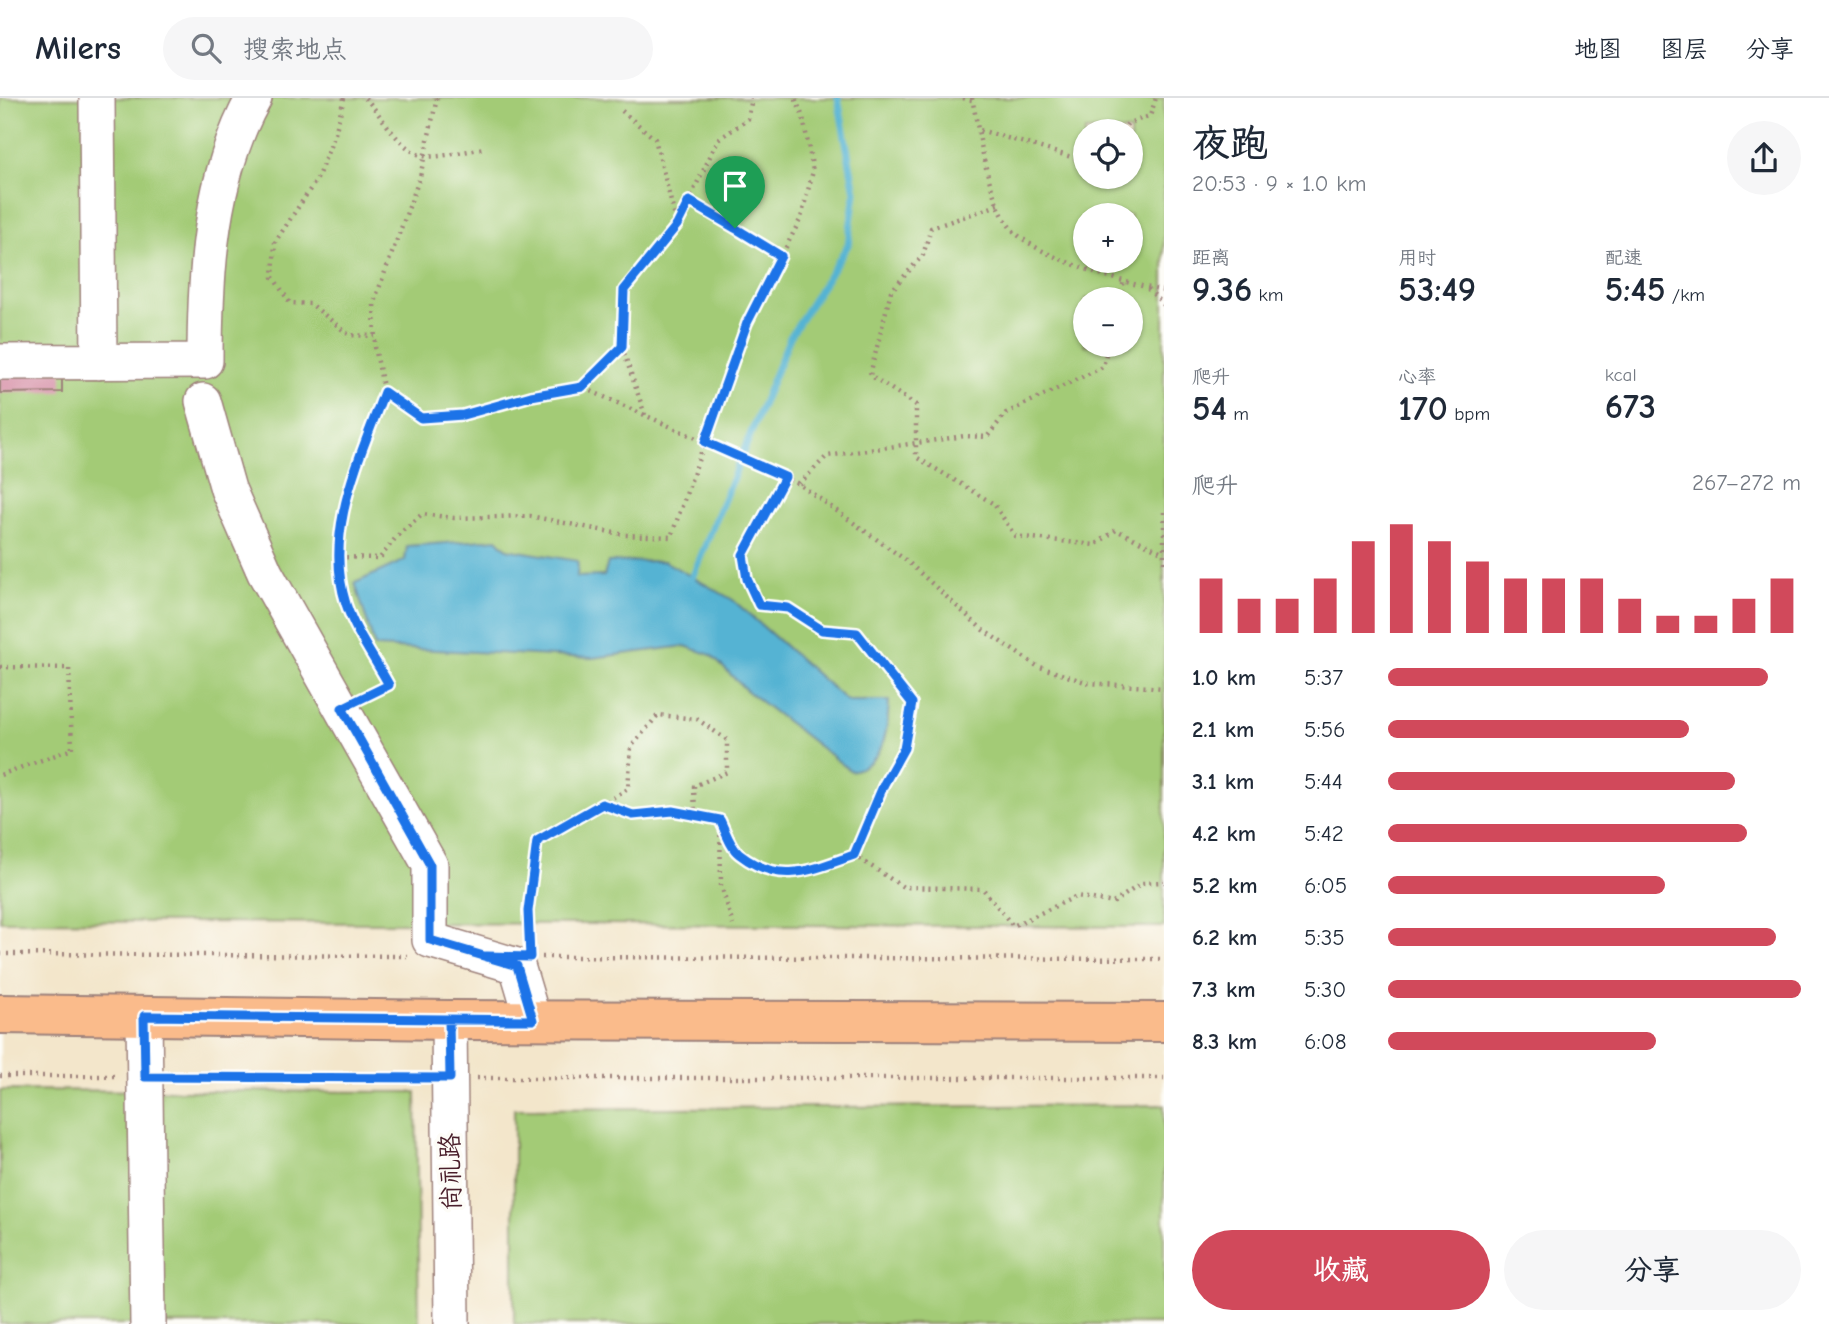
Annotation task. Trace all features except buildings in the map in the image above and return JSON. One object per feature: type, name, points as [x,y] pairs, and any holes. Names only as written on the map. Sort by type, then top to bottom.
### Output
[{"type":"main road","points":[[0,1014],[449,1020],[1164,1022]]},
{"type":"street","points":[[97,98],[99,362]]},
{"type":"street","points":[[0,362],[205,361],[205,282],[226,167],[254,98]]},
{"type":"street","points":[[203,401],[228,489],[260,561],[430,865],[430,940],[517,966],[533,1020]]},
{"type":"street","points":[[144,1016],[148,1324]]},
{"type":"street","name":"尚礼路","points":[[449,1020],[452,1324]]},
{"type":"path","points":[[344,98],[335,134],[317,179],[275,242],[273,277],[290,303],[311,304],[349,335],[375,336]]},
{"type":"path","points":[[365,98],[383,116],[400,143],[424,156],[485,148]]},
{"type":"path","points":[[342,708],[389,685],[346,605],[337,543],[343,508],[384,392],[375,336],[374,302],[420,177],[437,98]]},
{"type":"path","points":[[645,415],[622,347],[624,290],[677,225],[718,140],[748,119],[752,98]]},
{"type":"path","points":[[339,557],[380,558],[397,536],[422,514],[454,518],[530,516],[625,535],[671,537],[747,323],[801,218],[813,171],[803,117],[795,98]]},
{"type":"path","points":[[963,98],[972,99],[998,205],[1012,229],[1057,259],[1164,291]]},
{"type":"path","points":[[1141,119],[1150,116],[1156,98]]},
{"type":"path","points":[[622,111],[655,139],[667,176],[677,225]]},
{"type":"path","points":[[979,129],[1073,157]]},
{"type":"path","points":[[689,201],[781,256]]},
{"type":"path","points":[[998,205],[931,228],[923,255],[891,291],[870,375],[916,405],[916,457],[994,504],[1015,536],[1095,545],[1116,530],[1162,552]]},
{"type":"path","points":[[1122,287],[1124,280]]},
{"type":"path","points":[[1147,288],[1164,306]]},
{"type":"path","points":[[582,387],[622,347]]},
{"type":"path","points":[[799,484],[827,456],[965,436],[987,437],[1006,413],[1103,366],[1105,357]]},
{"type":"path","points":[[384,392],[421,418],[463,415],[531,396],[582,387],[799,484],[907,561],[983,630],[1037,666],[1088,683],[1164,688]]},
{"type":"path","points":[[720,820],[737,853],[776,872],[800,874],[854,855],[884,784],[904,748],[912,703],[857,633],[822,630],[788,608],[759,605],[747,579],[743,555],[785,477]]},
{"type":"path","points":[[1164,512],[1164,565]]},
{"type":"path","points":[[0,667],[69,668],[72,749],[0,775]]},
{"type":"path","points":[[529,945],[528,911],[537,841],[628,789],[631,747],[658,715],[696,719],[727,740],[727,772],[694,786],[695,816]]},
{"type":"path","points":[[602,804],[633,815],[673,811],[720,820]]},
{"type":"path","points":[[720,820],[721,885],[733,925]]},
{"type":"path","points":[[854,855],[903,887],[983,889],[1013,926],[1077,896],[1113,903],[1142,883],[1164,881]]},
{"type":"path","points":[[0,954],[417,956]]},
{"type":"path","points":[[530,957],[1164,960]]},
{"type":"path","points":[[0,1076],[1164,1078]]},
{"type":"green space","points":[[0,98],[1164,98],[1164,927],[0,921]]},
{"type":"green space","points":[[0,1090],[416,1092],[419,1324],[0,1324]]},
{"type":"green space","points":[[1164,1105],[1164,1324],[514,1324],[514,1109]]},
{"type":"water","points":[[497,539],[507,549],[578,561],[577,577],[604,576],[608,562],[664,561],[733,600],[847,701],[889,701],[885,734],[878,753],[863,767],[851,771],[746,690],[711,655],[685,646],[592,658],[375,647],[355,583],[405,560],[407,546]]},
{"type":"waterway","points":[[692,578],[790,337],[848,245],[855,192],[838,98]]},
{"type":"route","points":[[735,228],[689,201],[677,225],[624,290],[622,347],[582,387],[531,396],[463,415],[421,418],[384,392],[343,508],[337,543],[346,605],[389,685],[342,708],[430,865],[430,940],[517,966],[533,1020],[449,1020],[450,1078],[145,1077],[144,1016],[533,1020],[517,966],[486,956],[530,957],[528,911],[537,841],[602,804],[633,815],[673,811],[720,820],[737,853],[776,872],[800,874],[854,855],[884,784],[904,748],[912,703],[857,633],[822,630],[788,608],[759,605],[747,579],[743,555],[785,477],[705,442],[747,323],[781,256],[735,228]]}]
